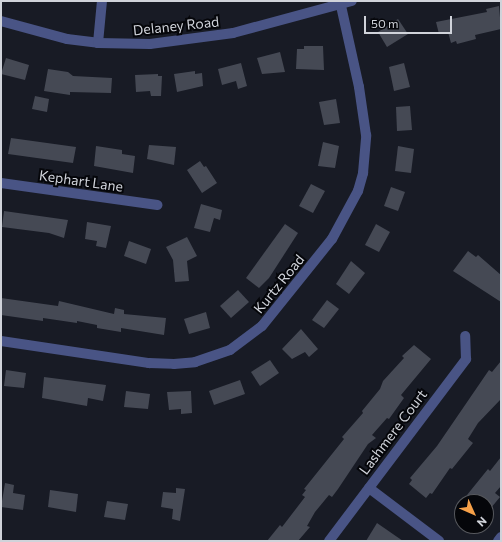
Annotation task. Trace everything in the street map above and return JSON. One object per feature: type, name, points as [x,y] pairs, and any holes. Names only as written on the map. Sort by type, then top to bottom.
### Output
[{"type":"street","points":[[98,43],[102,1]]},
{"type":"street","name":"Delaney Road","points":[[1,21],[37,32],[98,43],[150,44],[205,39],[340,2],[352,1]]},
{"type":"street","name":"Kurtz Road","points":[[1,341],[150,363],[174,364],[195,362],[225,352],[249,338],[262,326],[332,238],[355,196],[363,173],[366,135],[359,87],[340,2]]},
{"type":"street","name":"Kephart Lane","points":[[1,183],[157,206]]},
{"type":"street","name":"Lashmere Court","points":[[329,541],[466,359],[465,336]]},
{"type":"street","points":[[369,488],[439,541]]},
{"type":"street","points":[[498,541],[501,537]]},
{"type":"building","points":[[499,6],[501,29],[475,35],[476,39],[457,44],[456,41],[451,43],[448,32],[439,34],[436,22],[487,12],[486,9]]},
{"type":"building","points":[[398,19],[408,34],[387,47],[378,32]]},
{"type":"building","points":[[304,46],[323,46],[324,70],[296,69],[297,49],[304,49]]},
{"type":"building","points":[[280,52],[285,72],[262,74],[257,58]]},
{"type":"building","points":[[6,58],[29,65],[25,80],[1,74]]},
{"type":"building","points":[[241,63],[247,86],[238,89],[236,81],[222,85],[218,69]]},
{"type":"building","points":[[404,63],[410,87],[394,91],[389,67]]},
{"type":"building","points":[[48,69],[68,72],[73,76],[112,78],[111,93],[70,92],[70,95],[44,91]]},
{"type":"building","points":[[195,71],[195,74],[202,73],[203,86],[177,92],[174,74]]},
{"type":"building","points":[[158,74],[158,76],[162,76],[161,96],[151,96],[150,91],[136,92],[135,75]]},
{"type":"building","points":[[35,96],[49,99],[47,112],[32,109]]},
{"type":"building","points":[[336,99],[340,123],[324,125],[319,102]]},
{"type":"building","points":[[410,106],[412,130],[397,131],[396,107]]},
{"type":"building","points":[[11,138],[76,147],[73,163],[8,154]]},
{"type":"building","points":[[323,142],[339,146],[335,168],[318,166]]},
{"type":"building","points":[[149,145],[176,147],[174,165],[147,159]]},
{"type":"building","points":[[96,146],[122,150],[122,154],[135,156],[133,173],[94,166]]},
{"type":"building","points":[[398,146],[414,149],[411,173],[395,171]]},
{"type":"building","points":[[200,161],[204,167],[206,166],[217,183],[202,193],[187,170]]},
{"type":"building","points":[[311,184],[325,191],[313,213],[299,206]]},
{"type":"building","points":[[391,187],[405,192],[398,211],[384,206]]},
{"type":"building","points":[[201,204],[222,210],[220,220],[214,218],[210,232],[194,228]]},
{"type":"building","points":[[4,211],[68,220],[64,238],[49,233],[2,227]]},
{"type":"building","points":[[87,222],[111,226],[106,248],[96,246],[97,241],[85,239]]},
{"type":"building","points":[[285,224],[298,233],[269,278],[259,288],[246,278]]},
{"type":"building","points":[[376,224],[390,232],[379,252],[365,245]]},
{"type":"building","points":[[187,237],[197,256],[187,261],[189,281],[175,282],[173,260],[166,247]]},
{"type":"building","points":[[129,241],[151,249],[146,264],[124,256]]},
{"type":"building","points":[[468,251],[476,257],[478,255],[501,275],[501,302],[453,271]]},
{"type":"building","points":[[351,261],[365,273],[349,294],[336,284]]},
{"type":"building","points":[[238,290],[249,302],[231,318],[220,306]]},
{"type":"building","points":[[1,298],[58,306],[59,301],[114,314],[115,308],[124,310],[124,314],[166,318],[164,335],[121,328],[121,332],[97,328],[97,325],[77,321],[77,323],[43,318],[43,321],[1,315]]},
{"type":"building","points":[[327,300],[339,309],[324,328],[312,320]]},
{"type":"building","points":[[206,312],[210,328],[189,334],[184,319]]},
{"type":"building","points":[[301,329],[318,349],[309,357],[305,352],[292,359],[282,349]]},
{"type":"building","points":[[414,345],[431,359],[401,395],[404,398],[389,419],[387,418],[372,435],[376,438],[368,444],[332,497],[329,495],[315,512],[307,526],[310,527],[298,541],[267,541],[280,525],[282,527],[305,497],[302,495],[306,490],[304,489],[344,439],[342,437],[363,413],[362,411],[380,389],[383,381],[404,358],[402,356]]},
{"type":"building","points":[[270,360],[279,373],[260,386],[251,372]]},
{"type":"building","points":[[501,361],[501,399],[478,423],[468,439],[473,443],[452,469],[450,468],[432,494],[430,493],[426,498],[409,484],[412,480],[410,478],[437,446],[489,370],[492,372]]},
{"type":"building","points":[[6,370],[26,373],[24,388],[4,386]]},
{"type":"building","points":[[44,377],[106,385],[103,401],[88,398],[87,406],[42,398]]},
{"type":"building","points":[[240,380],[245,394],[214,405],[209,391]]},
{"type":"building","points":[[126,391],[150,394],[148,409],[124,407]]},
{"type":"building","points":[[191,391],[192,413],[181,414],[181,409],[169,410],[167,392]]},
{"type":"building","points":[[501,457],[501,486],[495,493],[500,497],[494,504],[494,494],[468,494],[488,469],[490,471]]},
{"type":"building","points":[[5,483],[14,485],[13,493],[25,495],[23,510],[1,507]]},
{"type":"building","points":[[176,488],[185,489],[180,521],[172,519],[173,509],[161,507],[163,492],[176,493]]},
{"type":"building","points":[[50,490],[78,494],[76,512],[48,507]]},
{"type":"building","points":[[107,501],[128,504],[125,520],[104,517]]},
{"type":"building","points":[[377,523],[403,541],[366,541]]}]
